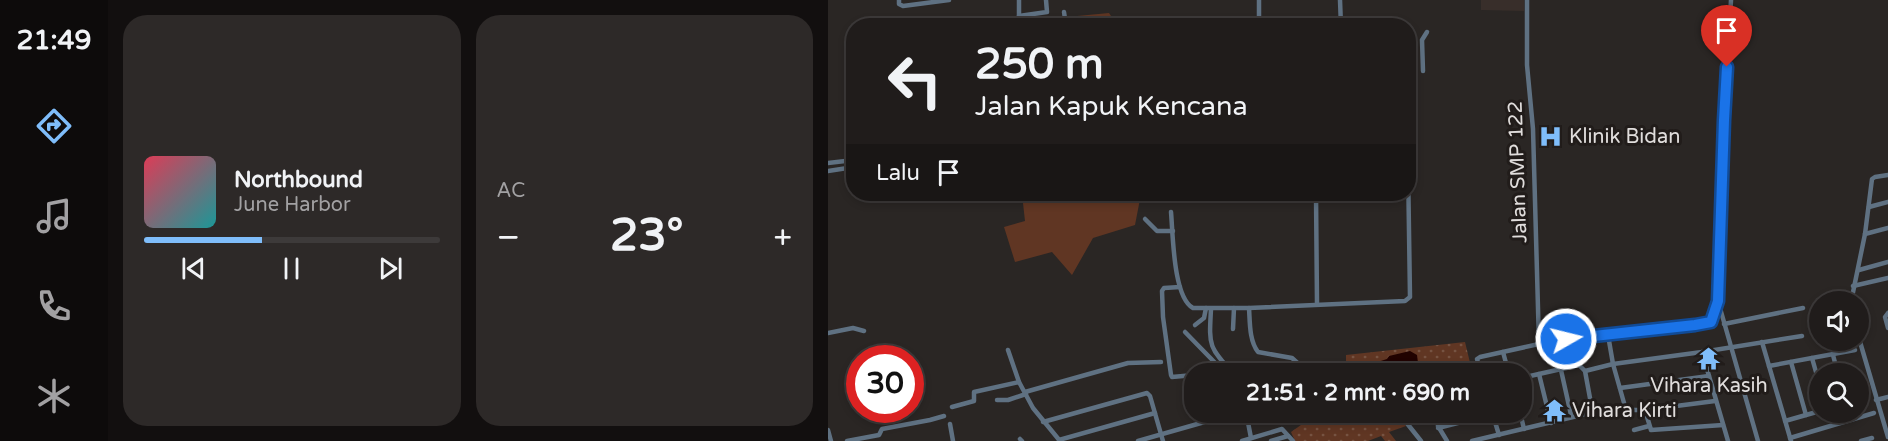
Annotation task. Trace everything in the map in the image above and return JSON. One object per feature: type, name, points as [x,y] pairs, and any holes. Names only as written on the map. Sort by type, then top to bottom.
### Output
[{"type":"street","points":[[899,2],[903,6],[909,6],[950,0]]},
{"type":"street","points":[[1019,0],[1019,16],[1047,12],[1046,0]]},
{"type":"street","points":[[1259,0],[1259,18]]},
{"type":"street","points":[[1340,0],[1341,18]]},
{"type":"street","name":"Jalan SMP 122","points":[[1527,0],[1527,64],[1533,129],[1539,344]]},
{"type":"street","points":[[1477,363],[1477,359],[1480,357],[1539,344],[1600,334],[1608,335],[1708,323],[1712,320],[1718,301],[1724,120],[1731,0]]},
{"type":"street","points":[[1064,12],[1065,18]]},
{"type":"street","points":[[1423,72],[1422,40],[1427,32]]},
{"type":"street","points":[[828,163],[846,161]]},
{"type":"street","points":[[828,171],[846,168]]},
{"type":"street","points":[[1852,291],[1859,270],[1872,180],[1875,177],[1888,175]]},
{"type":"street","points":[[1316,201],[1317,304]]},
{"type":"street","points":[[1171,212],[1173,252],[1183,299],[1188,305],[1196,308],[1249,308],[1409,300],[1408,201]]},
{"type":"street","points":[[1869,207],[1888,202]]},
{"type":"street","points":[[1145,219],[1157,231],[1173,231]]},
{"type":"street","points":[[1865,234],[1888,228]]},
{"type":"street","points":[[1859,270],[1888,262]]},
{"type":"street","points":[[1853,286],[1888,278]]},
{"type":"street","points":[[1180,286],[1164,288],[1162,291],[1163,316],[1171,375],[1173,377],[1184,376]]},
{"type":"street","points":[[1718,301],[1758,441]]},
{"type":"street","points":[[1195,325],[1204,318],[1209,308]]},
{"type":"street","points":[[1209,308],[1211,346],[1224,363]]},
{"type":"street","points":[[1233,330],[1234,308]]},
{"type":"street","points":[[1249,308],[1251,337],[1255,349],[1258,352],[1292,358],[1298,363]]},
{"type":"street","points":[[1724,324],[1803,308]]},
{"type":"street","points":[[1888,313],[1885,317],[1888,328]]},
{"type":"street","points":[[828,333],[853,328],[864,331]]},
{"type":"street","points":[[1185,332],[1215,363]]},
{"type":"street","points":[[1608,335],[1625,409],[1645,410],[1715,401]]},
{"type":"street","points":[[1585,371],[1613,364],[1802,336]]},
{"type":"street","points":[[1762,342],[1791,439],[1840,423]]},
{"type":"street","points":[[1008,350],[1019,381],[1033,408],[1059,441],[1155,413]]},
{"type":"street","points":[[1769,366],[1851,351]]},
{"type":"street","points":[[1862,351],[1888,437]]},
{"type":"street","points":[[1503,352],[1506,363]]},
{"type":"street","points":[[1702,352],[1728,441]]},
{"type":"street","points":[[1833,355],[1835,363]]},
{"type":"street","points":[[1812,358],[1813,363]]},
{"type":"street","points":[[997,400],[1008,400],[1128,363],[1161,362]]},
{"type":"street","points":[[1791,362],[1806,415]]},
{"type":"street","points":[[1472,441],[1551,423],[1591,411],[1585,371],[1579,365],[1532,376]]},
{"type":"street","points":[[1561,370],[1571,415],[1565,417]]},
{"type":"street","points":[[1539,375],[1551,423]]},
{"type":"street","points":[[1620,388],[1709,376]]},
{"type":"street","points":[[952,407],[974,401],[974,392],[1019,381]]},
{"type":"street","points":[[1043,422],[1145,393],[1150,396],[1163,441]]},
{"type":"street","points":[[1876,400],[1888,397]]},
{"type":"street","points":[[1645,410],[1651,428]]},
{"type":"street","points":[[1869,414],[1874,413]]},
{"type":"street","points":[[1785,421],[1809,414]]},
{"type":"street","points":[[847,441],[879,435],[882,429],[944,416]]},
{"type":"street","points":[[1138,441],[1201,423]]},
{"type":"street","points":[[1248,423],[1251,438]]},
{"type":"street","points":[[1407,423],[1421,441]]},
{"type":"street","points":[[1447,441],[1438,427],[1454,423]]},
{"type":"street","points":[[1496,423],[1499,435]]},
{"type":"street","points":[[1523,423],[1524,429]]},
{"type":"street","points":[[950,424],[953,441]]},
{"type":"street","points":[[1634,430],[1723,425]]},
{"type":"street","points":[[828,430],[831,441]]},
{"type":"street","points":[[1242,441],[1283,430],[1293,441]]},
{"type":"street","points":[[1271,441],[1288,435]]},
{"type":"street","points":[[1861,441],[1872,438]]},
{"type":"shaded area","points":[[1481,0],[1524,0],[1524,11],[1481,10]]},
{"type":"shaded area","points":[[1109,13],[1112,18],[1056,18]]},
{"type":"shaded area","points":[[1023,201],[1140,201],[1135,225],[1093,238],[1072,275],[1052,252],[1015,262],[1004,227],[1025,221]]},
{"type":"shaded area","points":[[1465,342],[1470,363],[1328,363],[1346,362],[1346,355]]},
{"type":"shaded area","points":[[1410,351],[1417,355],[1418,363],[1374,363],[1387,359],[1389,356]]},
{"type":"shaded area","points":[[1304,423],[1403,423],[1406,426],[1389,432],[1396,441],[1385,441],[1381,436],[1368,441],[1295,441],[1291,432]]},
{"type":"place","name":"Klinik Bidan","points":[[1551,137]]},
{"type":"place","name":"Vihara Kasih","points":[[1709,358]]},
{"type":"place","name":"Vihara Kirti","points":[[1554,411]]},
{"type":"route","points":[[1566,339],[1711,322],[1718,301],[1727,67]]}]
